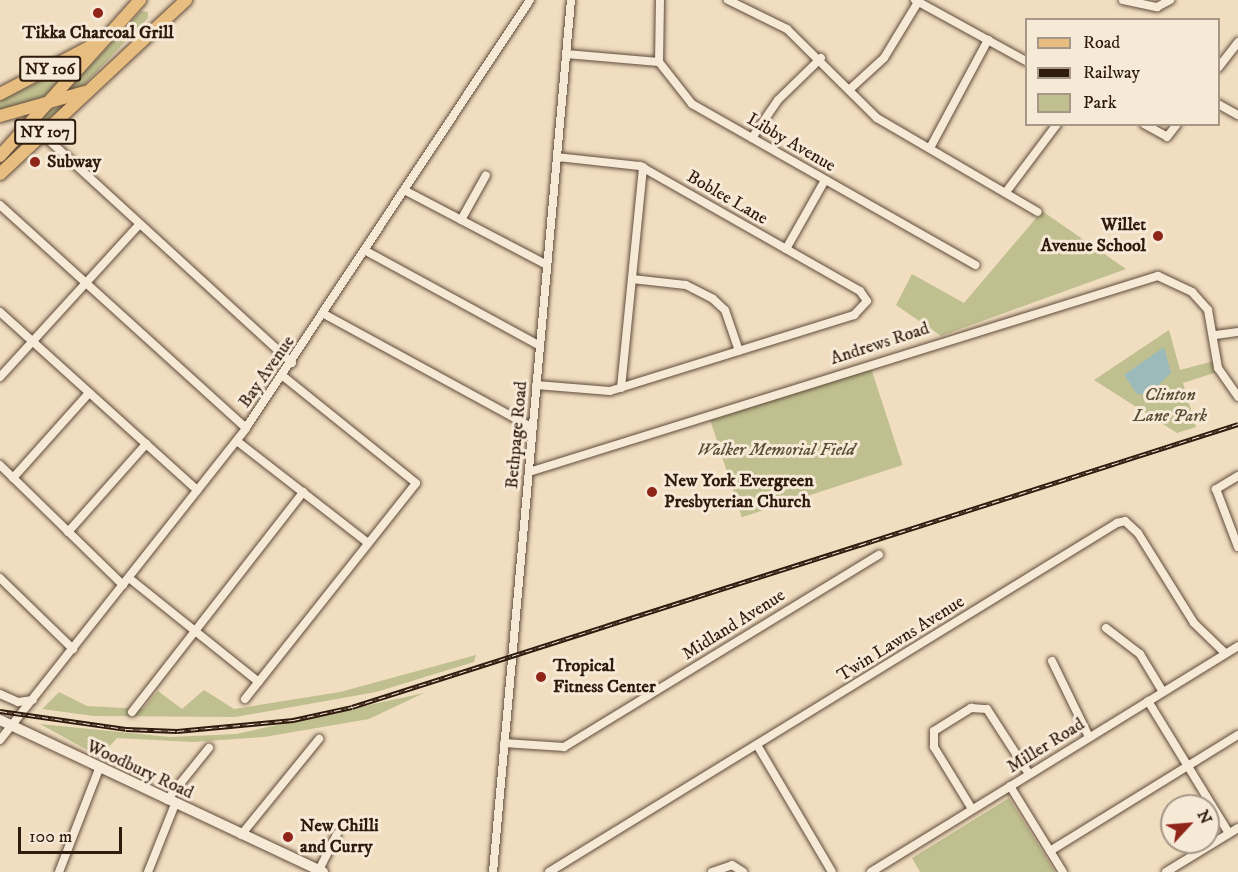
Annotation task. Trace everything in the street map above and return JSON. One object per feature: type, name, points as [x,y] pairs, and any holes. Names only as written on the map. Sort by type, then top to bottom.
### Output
[{"type":"main road","name":"NY 106","points":[[0,94],[99,41],[140,0]]},
{"type":"main road","name":"NY 106","points":[[0,117],[43,106],[89,90],[186,0]]},
{"type":"main road","name":"NY 107","points":[[0,156],[99,41]]},
{"type":"main road","name":"NY 107","points":[[0,174],[89,90]]},
{"type":"main road","name":"Woodbury Road","points":[[0,720],[9,728],[314,870]]},
{"type":"street","name":"Bay Avenue","points":[[0,740],[237,441],[292,363],[530,0]]},
{"type":"street","name":"Bethpage Road","points":[[493,872],[571,0]]},
{"type":"street","points":[[566,54],[659,62],[660,0]]},
{"type":"street","points":[[728,0],[776,22],[821,58],[877,117],[1038,212]]},
{"type":"street","points":[[1123,0],[1157,7],[1170,0]]},
{"type":"street","points":[[849,90],[885,58],[917,1],[1025,60]]},
{"type":"street","points":[[930,148],[988,40]]},
{"type":"street","points":[[1220,65],[1238,42]]},
{"type":"street","points":[[752,138],[778,99],[821,58]]},
{"type":"street","name":"Libby Avenue","points":[[659,62],[692,104],[975,265]]},
{"type":"street","points":[[1220,105],[1238,115]]},
{"type":"street","points":[[1006,192],[1056,126]]},
{"type":"street","points":[[1147,126],[1167,137],[1175,126]]},
{"type":"street","points":[[42,134],[138,225],[292,363]]},
{"type":"street","name":"Boblee Lane","points":[[557,157],[643,167],[860,291],[867,302],[854,315],[739,351]]},
{"type":"street","points":[[621,388],[643,167]]},
{"type":"street","points":[[461,220],[486,175]]},
{"type":"street","points":[[786,249],[825,180]]},
{"type":"street","points":[[405,191],[547,265]]},
{"type":"street","points":[[0,205],[246,428]]},
{"type":"street","points":[[0,377],[138,225]]},
{"type":"street","points":[[366,251],[540,346]]},
{"type":"street","name":"Andrews Road","points":[[529,472],[1140,279],[1158,276],[1192,292],[1208,310],[1216,335],[1218,368],[1238,397]]},
{"type":"street","points":[[536,386],[621,388],[739,351],[725,310],[713,299],[686,285],[632,279]]},
{"type":"street","points":[[0,312],[197,490]]},
{"type":"street","points":[[324,314],[533,428]]},
{"type":"street","points":[[1216,335],[1238,332]]},
{"type":"street","points":[[245,699],[416,483],[283,376]]},
{"type":"street","points":[[13,478],[89,393]]},
{"type":"street","points":[[237,441],[368,543]]},
{"type":"street","points":[[68,532],[146,444]]},
{"type":"street","points":[[0,465],[123,585]]},
{"type":"street","points":[[1238,476],[1220,483],[1217,493],[1238,547]]},
{"type":"street","points":[[132,712],[303,492]]},
{"type":"street","name":"Twin Lawns Avenue","points":[[549,872],[1125,521],[1138,533],[1194,623],[1225,653]]},
{"type":"street","name":"Midland Avenue","points":[[504,743],[564,747],[879,555]]},
{"type":"street","points":[[0,578],[73,650]]},
{"type":"street","points":[[129,578],[259,682]]},
{"type":"street","points":[[1106,628],[1140,654],[1163,692]]},
{"type":"street","name":"Miller Road","points":[[872,872],[1238,645]]},
{"type":"street","points":[[1052,661],[1089,737]]},
{"type":"street","points":[[0,694],[18,702],[33,700]]},
{"type":"street","points":[[1148,701],[1229,833]]},
{"type":"street","points":[[972,809],[934,747],[934,730],[971,708],[987,709],[1029,774]]},
{"type":"street","points":[[1050,851],[1238,735]]},
{"type":"street","points":[[242,835],[319,739]]},
{"type":"street","points":[[757,745],[832,872]]},
{"type":"street","points":[[148,872],[171,802],[209,748]]},
{"type":"street","points":[[59,872],[99,769]]},
{"type":"street","points":[[1010,786],[1063,872]]},
{"type":"street","points":[[1166,872],[1238,828]]},
{"type":"street","points":[[314,870],[337,834]]},
{"type":"street","points":[[712,872],[732,865],[743,872]]},
{"type":"green space","points":[[141,11],[148,12],[148,18],[79,90],[60,98]]},
{"type":"green space","points":[[72,65],[42,103],[0,112],[0,101]]},
{"type":"green space","points":[[65,106],[5,165],[14,145],[46,111]]},
{"type":"green space","points":[[1042,211],[1126,269],[941,336],[896,305],[912,274],[964,303]]},
{"type":"green space","name":"Clinton Lane Park","points":[[1169,330],[1180,370],[1214,361],[1217,372],[1183,383],[1196,427],[1177,433],[1094,380]]},
{"type":"green space","name":"Walker Memorial Field","points":[[871,368],[903,465],[742,517],[710,420]]},
{"type":"green space","points":[[476,655],[474,662],[376,692],[235,717],[94,716],[42,709],[59,692],[87,706],[143,709],[158,691],[182,709],[204,690],[234,709],[340,692]]},
{"type":"green space","points":[[424,693],[369,719],[264,737],[193,742],[117,738],[100,757],[40,724],[170,737],[236,734]]},
{"type":"green space","points":[[1009,798],[1055,872],[920,872],[912,858]]},
{"type":"water","points":[[1164,347],[1171,373],[1149,394],[1137,394],[1124,375]]},
{"type":"railway","points":[[0,711],[126,729],[177,731],[293,720],[352,707],[1238,424]]},
{"type":"place","name":"Tikka Charcoal Grill","points":[[98,13]]},
{"type":"place","name":"Subway","points":[[35,162]]},
{"type":"place","name":"Willet Avenue School","points":[[1158,236]]},
{"type":"place","name":"New York Evergreen Presbyterian Church","points":[[652,492]]},
{"type":"place","name":"Tropical Fitness Center","points":[[541,677]]},
{"type":"place","name":"New Chilli and Curry","points":[[288,837]]}]
